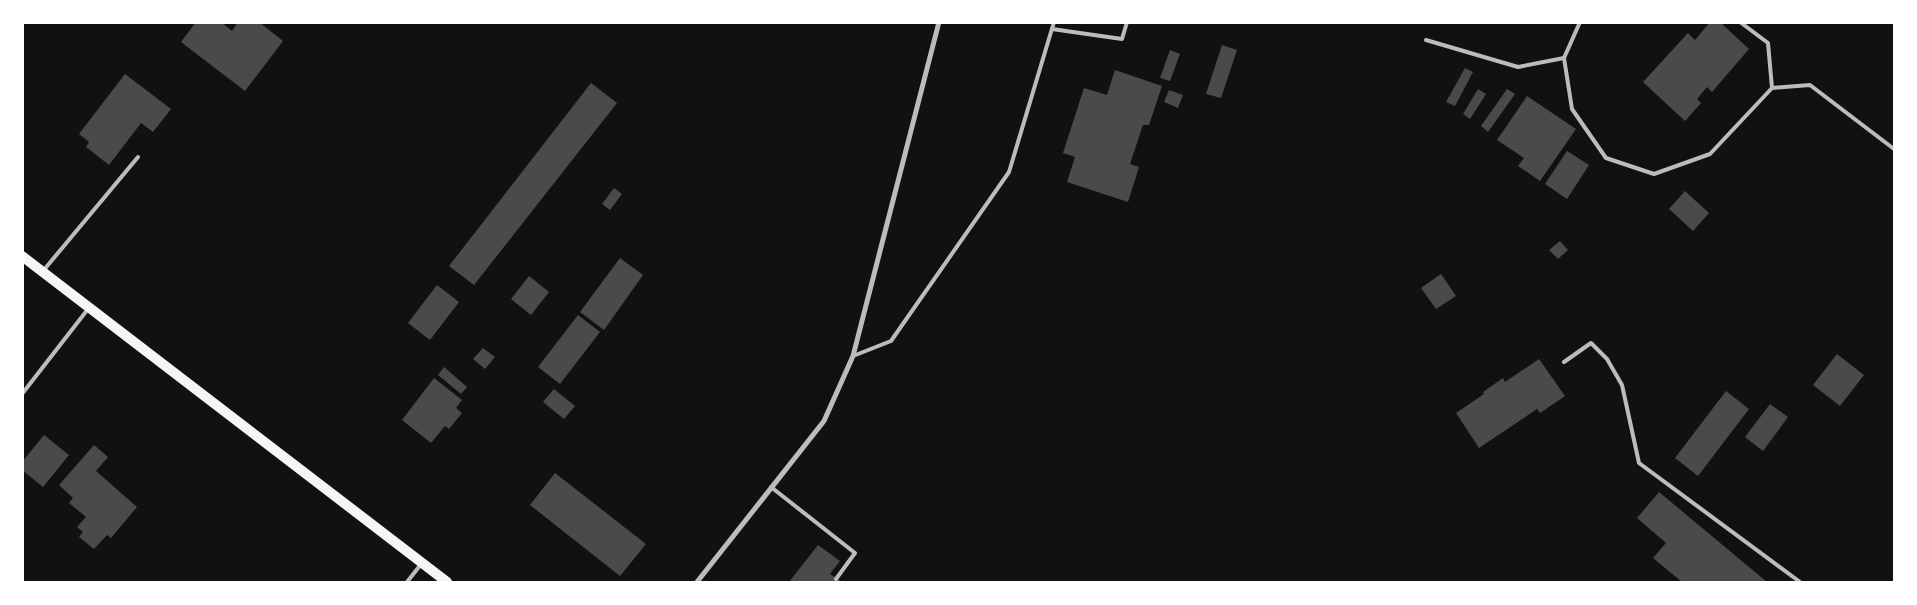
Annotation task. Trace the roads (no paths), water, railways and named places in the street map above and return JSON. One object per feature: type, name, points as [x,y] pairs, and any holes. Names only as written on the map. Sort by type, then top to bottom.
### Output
[{"type":"main road","points":[[22,256],[447,582]]},
{"type":"street","points":[[696,582],[824,421],[853,356],[939,22]]},
{"type":"lane","points":[[853,356],[891,341],[1009,172],[1054,22]]},
{"type":"lane","points":[[1052,29],[1122,39],[1127,22]]},
{"type":"lane","points":[[1580,22],[1564,58],[1572,109],[1606,158],[1654,174],[1710,154],[1772,88],[1810,85],[1894,150]]},
{"type":"lane","points":[[1740,22],[1768,43],[1772,88]]},
{"type":"lane","points":[[1426,40],[1518,67],[1564,58]]},
{"type":"lane","points":[[43,272],[138,157]]},
{"type":"lane","points":[[22,394],[90,308]]},
{"type":"lane","points":[[1564,362],[1591,343],[1607,360],[1622,385],[1639,463],[1800,582]]},
{"type":"lane","points":[[771,487],[855,553],[836,579]]},
{"type":"lane","points":[[407,582],[422,563]]}]
